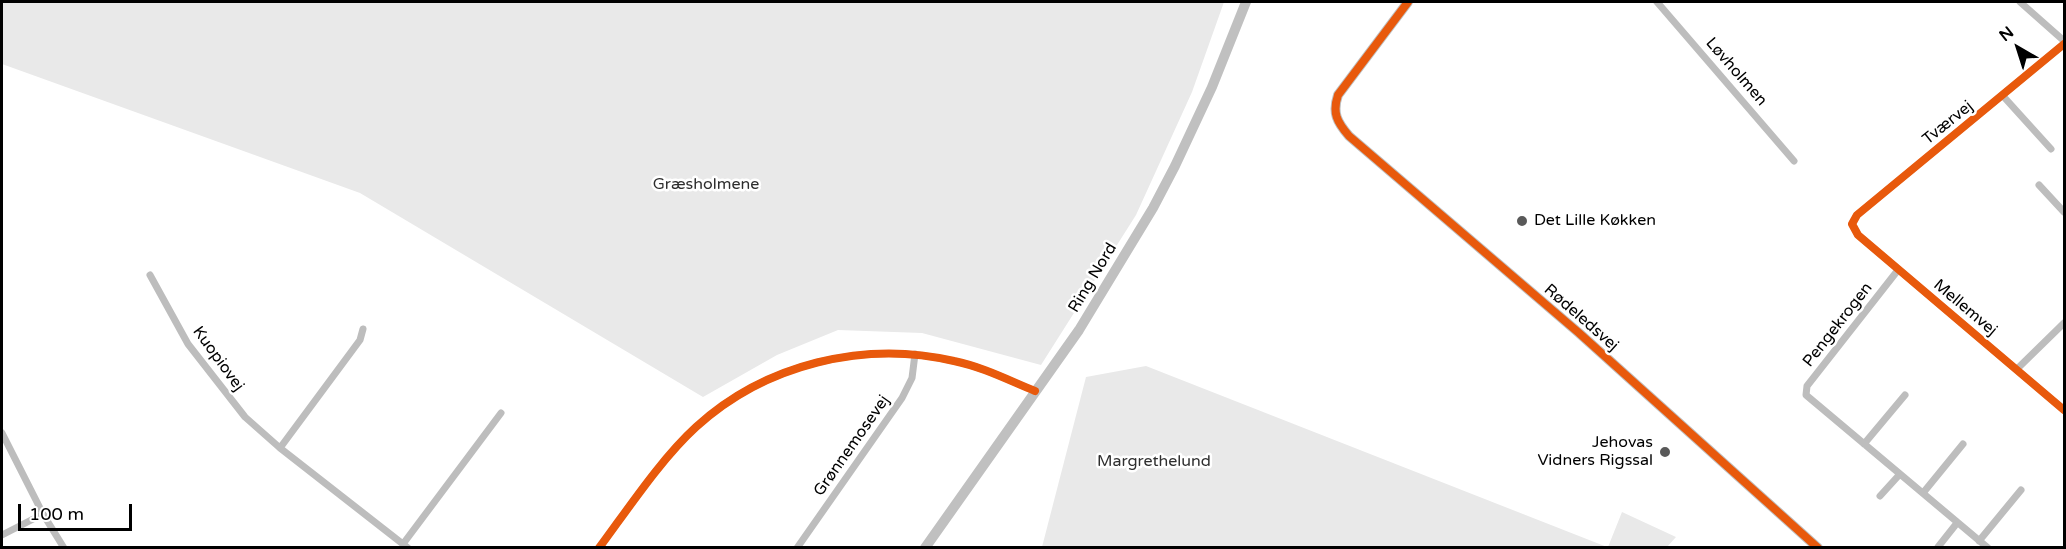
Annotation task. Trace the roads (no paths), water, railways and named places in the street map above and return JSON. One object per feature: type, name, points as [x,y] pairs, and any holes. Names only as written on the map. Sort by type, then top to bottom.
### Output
[{"type":"street","name":"Ring Nord","points":[[925,548],[1078,330],[1157,200],[1212,87],[1246,2]]},
{"type":"street","name":"Rødeledsvej","points":[[1408,2],[1382,39],[1343,86],[1335,105],[1337,122],[1349,136],[1579,333],[1818,548]]},
{"type":"street","name":"Løvholmen","points":[[1657,2],[1794,161]]},
{"type":"street","points":[[2020,2],[2064,43]]},
{"type":"street","name":"Tværvej","points":[[1852,224],[1857,215],[2064,43]]},
{"type":"street","points":[[2003,96],[2051,149]]},
{"type":"street","points":[[2039,184],[2064,213]]},
{"type":"street","name":"Mellemvej","points":[[1852,224],[1858,235],[2064,410]]},
{"type":"street","name":"Pengekrogen","points":[[1898,270],[1807,386],[1806,395],[1988,548]]},
{"type":"street","name":"Kuopiovej","points":[[150,275],[188,344],[245,417],[280,448],[406,546],[501,413]]},
{"type":"street","points":[[2017,369],[2064,323]]},
{"type":"street","points":[[280,448],[360,340],[363,329]]},
{"type":"street","points":[[599,548],[675,448],[696,427],[739,396],[781,374],[823,360],[870,354],[924,354],[995,373],[1035,391]]},
{"type":"street","name":"Grønnemosevej","points":[[797,548],[902,398],[912,378],[915,354]]},
{"type":"street","points":[[1864,444],[1905,395]]},
{"type":"street","points":[[2,433],[43,514],[64,548]]},
{"type":"street","points":[[1923,493],[1963,444]]},
{"type":"street","points":[[1880,496],[1900,474]]},
{"type":"street","points":[[1979,541],[2021,490]]},
{"type":"street","points":[[2,535],[43,514]]},
{"type":"street","points":[[1938,548],[1957,523]]},
{"type":"place","name":"Det Lille Køkken","points":[[1522,221]]},
{"type":"place","name":"Jehovas Vidners Rigssal","points":[[1665,452]]},
{"type":"park label","name":"Græsholmene","points":[[706,185]]},
{"type":"park label","name":"Margrethelund","points":[[1154,462]]}]
